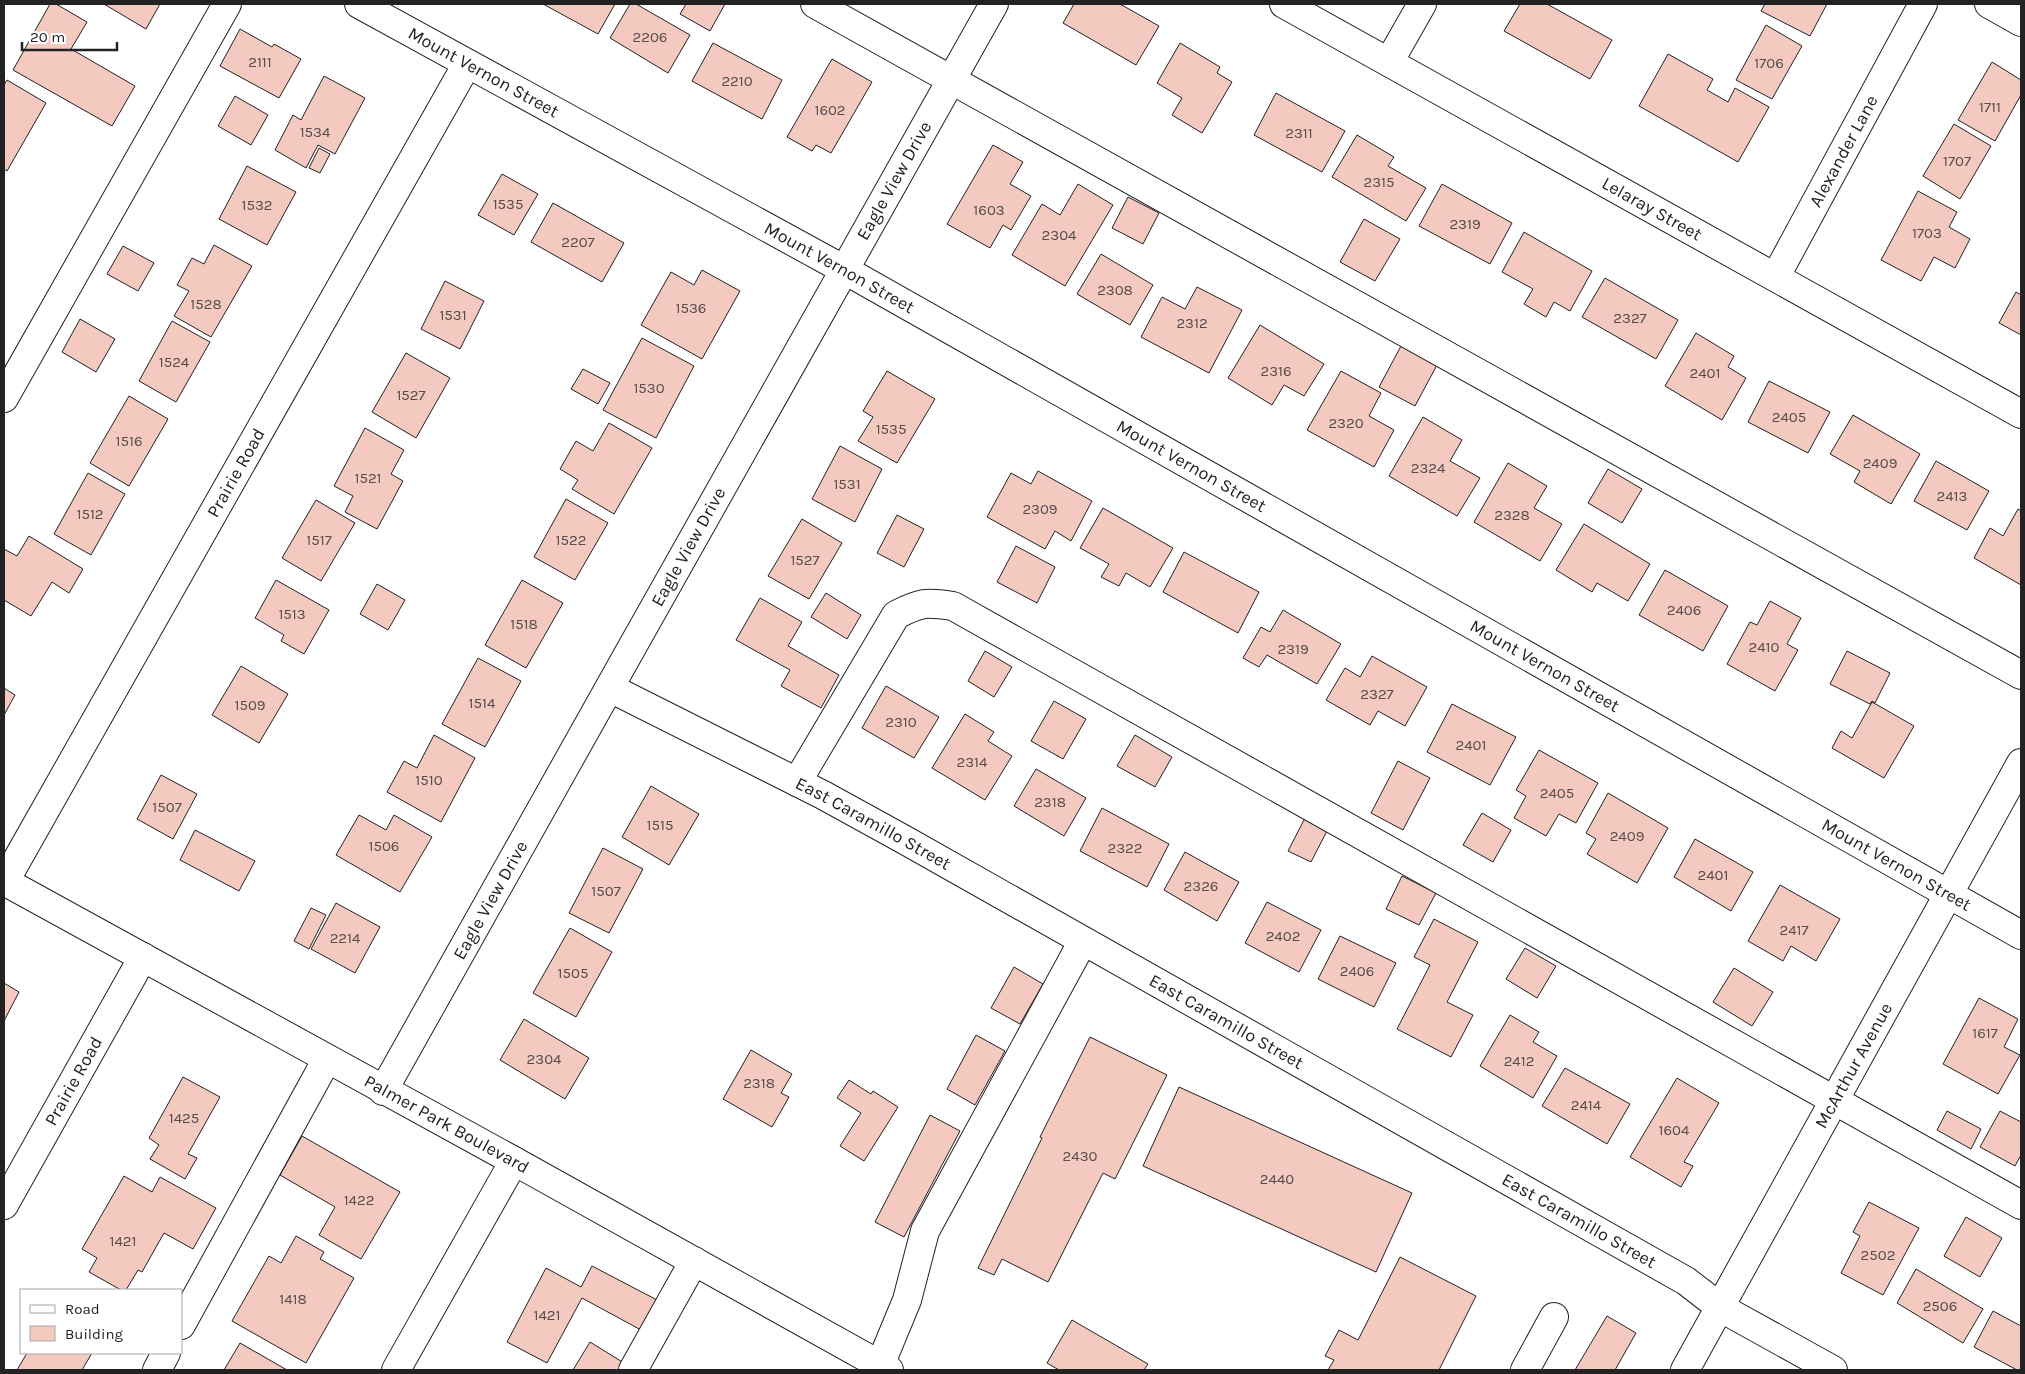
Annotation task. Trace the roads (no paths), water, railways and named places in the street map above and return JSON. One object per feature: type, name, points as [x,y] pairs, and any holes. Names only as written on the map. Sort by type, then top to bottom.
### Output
[{"type":"street","points":[[4,398],[227,4]]},
{"type":"street","name":"Mount Vernon Street","points":[[358,4],[843,269],[2021,935]]},
{"type":"street","points":[[815,4],[2021,676]]},
{"type":"street","name":"Eagle View Drive","points":[[383,1091],[843,269],[994,4]]},
{"type":"street","name":"Lelaray Street","points":[[1284,4],[2021,414]]},
{"type":"street","points":[[1390,62],[1422,4]]},
{"type":"street","points":[[1989,4],[2021,22]]},
{"type":"street","name":"Alexander Lane","points":[[1776,276],[1918,14]]},
{"type":"street","name":"Prairie Road","points":[[4,881],[467,64]]},
{"type":"street","points":[[798,782],[896,615],[915,605],[933,603],[953,606],[2021,1205]]},
{"type":"street","name":"East Caramillo Street","points":[[610,688],[798,782],[1686,1281],[1721,1308],[1833,1370]]},
{"type":"street","name":"McArthur Avenue","points":[[1685,1370],[2021,763]]},
{"type":"street","name":"Palmer Park Boulevard","points":[[4,881],[383,1091],[514,1161],[883,1369]]},
{"type":"street","points":[[883,1369],[907,1300],[925,1231],[1083,941]]},
{"type":"street","name":"Prairie Road","points":[[4,1205],[143,957]]},
{"type":"street","points":[[182,1323],[327,1059]]},
{"type":"street","points":[[396,1370],[514,1161]]},
{"type":"street","points":[[633,1370],[694,1261]]},
{"type":"street","points":[[1525,1370],[1554,1317]]},
{"type":"street","points":[[156,1370],[165,1354]]}]
